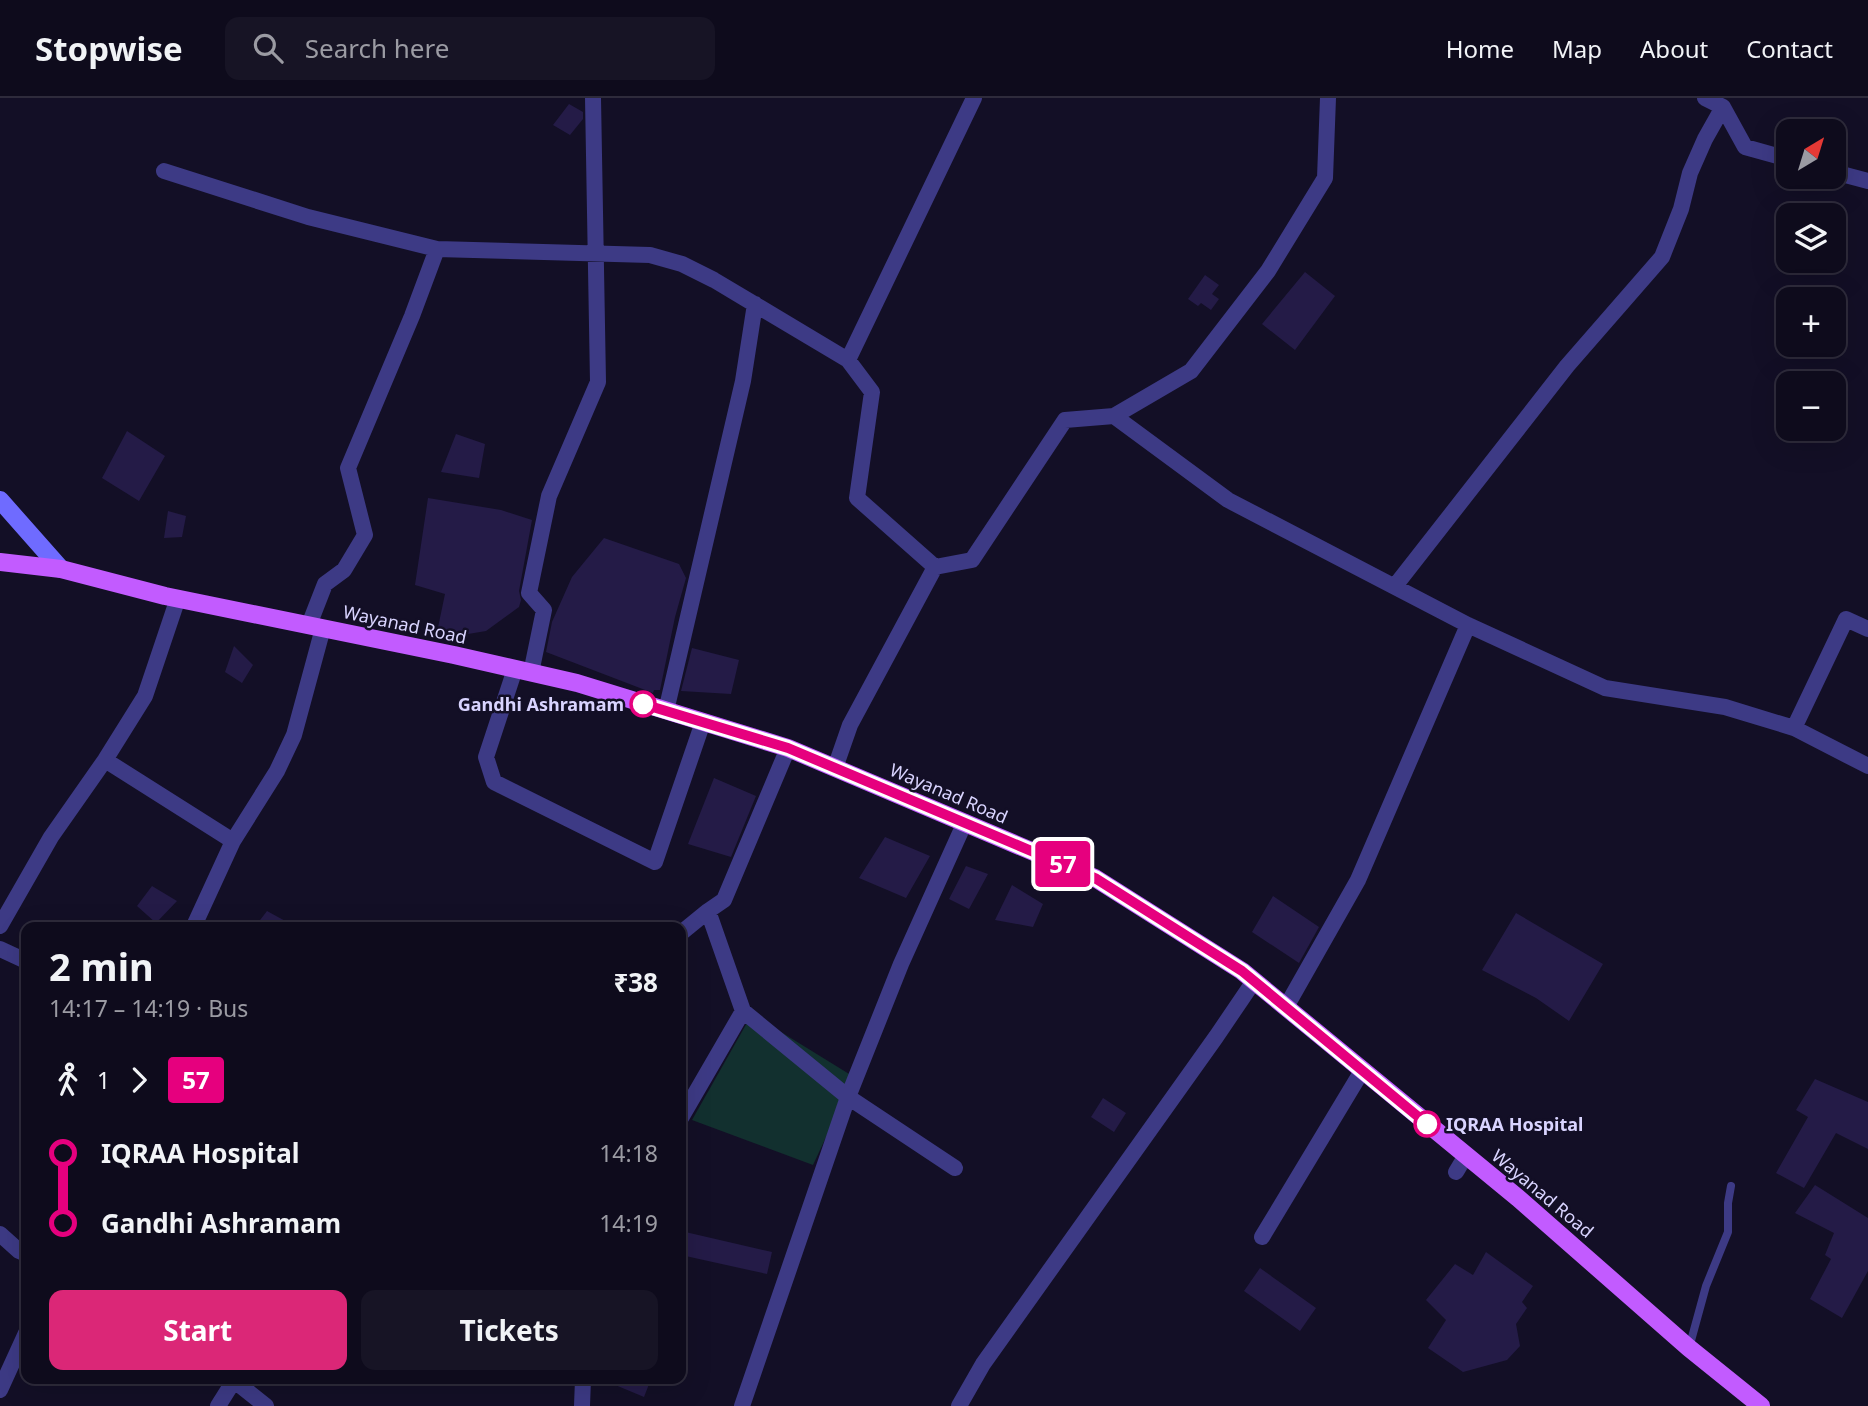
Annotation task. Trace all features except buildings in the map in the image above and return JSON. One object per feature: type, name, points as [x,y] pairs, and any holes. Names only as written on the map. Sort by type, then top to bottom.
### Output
[{"type":"main road","name":"Wayanad Road","points":[[0,562],[61,569],[178,598],[576,683],[788,748],[1095,878],[1242,971],[1518,1198],[1689,1348],[1761,1406]]},
{"type":"street","points":[[593,98],[598,382],[549,496],[528,593],[544,610],[523,671],[486,757],[494,782],[655,862],[703,722]]},
{"type":"street","points":[[848,360],[974,98]]},
{"type":"street","points":[[935,567],[972,561],[1065,420],[1115,416],[1191,371],[1268,271],[1325,178],[1328,98]]},
{"type":"street","points":[[1705,98],[1723,107],[1745,147],[1776,156]]},
{"type":"street","points":[[1395,586],[1567,366],[1662,257],[1681,209],[1690,173],[1723,107]]},
{"type":"street","points":[[164,171],[309,217],[437,249],[650,255],[682,264],[848,360],[872,392],[857,498],[935,567]]},
{"type":"street","points":[[1846,175],[1868,181]]},
{"type":"street","points":[[196,922],[233,841],[277,771],[294,735],[326,584],[344,570],[365,535],[348,468],[437,249]]},
{"type":"street","points":[[666,711],[743,381],[755,304]]},
{"type":"street","points":[[1115,416],[1228,500],[1468,625],[1605,688],[1725,707],[1794,728],[1868,766]]},
{"type":"street","points":[[0,500],[61,569]]},
{"type":"street","points":[[835,768],[850,725],[935,567]]},
{"type":"street","points":[[0,926],[51,837],[105,760],[145,696],[178,598]]},
{"type":"street","points":[[1794,728],[1846,619],[1868,629]]},
{"type":"street","points":[[1286,1007],[1358,880],[1468,625]]},
{"type":"street","points":[[686,929],[724,900],[788,748]]},
{"type":"street","points":[[105,760],[233,841]]},
{"type":"street","points":[[742,1406],[848,1097],[901,964],[965,822]]},
{"type":"street","points":[[708,911],[743,1012],[848,1097],[955,1168]]},
{"type":"street","points":[[0,949],[21,959]]},
{"type":"street","points":[[959,1406],[983,1364],[1254,981]]},
{"type":"street","points":[[686,1109],[743,1012]]},
{"type":"street","points":[[1262,1237],[1362,1071]]},
{"type":"street","points":[[1456,1172],[1462,1162],[1470,1159]]},
{"type":"street","points":[[0,1234],[21,1252]]},
{"type":"street","points":[[0,1390],[21,1344]]},
{"type":"street","points":[[218,1406],[231,1384]]},
{"type":"street","points":[[238,1384],[266,1406]]},
{"type":"street","points":[[582,1406],[583,1384]]},
{"type":"lane","points":[[1689,1348],[1706,1286],[1728,1232],[1731,1186]]},
{"type":"green space","points":[[752,1014],[854,1077],[813,1165],[692,1120]]},
{"type":"bus line","name":"57","points":[[643,704],[788,748],[1095,878],[1242,971],[1427,1124]]},
{"type":"place","name":"Gandhi Ashramam","points":[[643,704]]},
{"type":"place","name":"IQRAA Hospital","points":[[1427,1124]]}]
